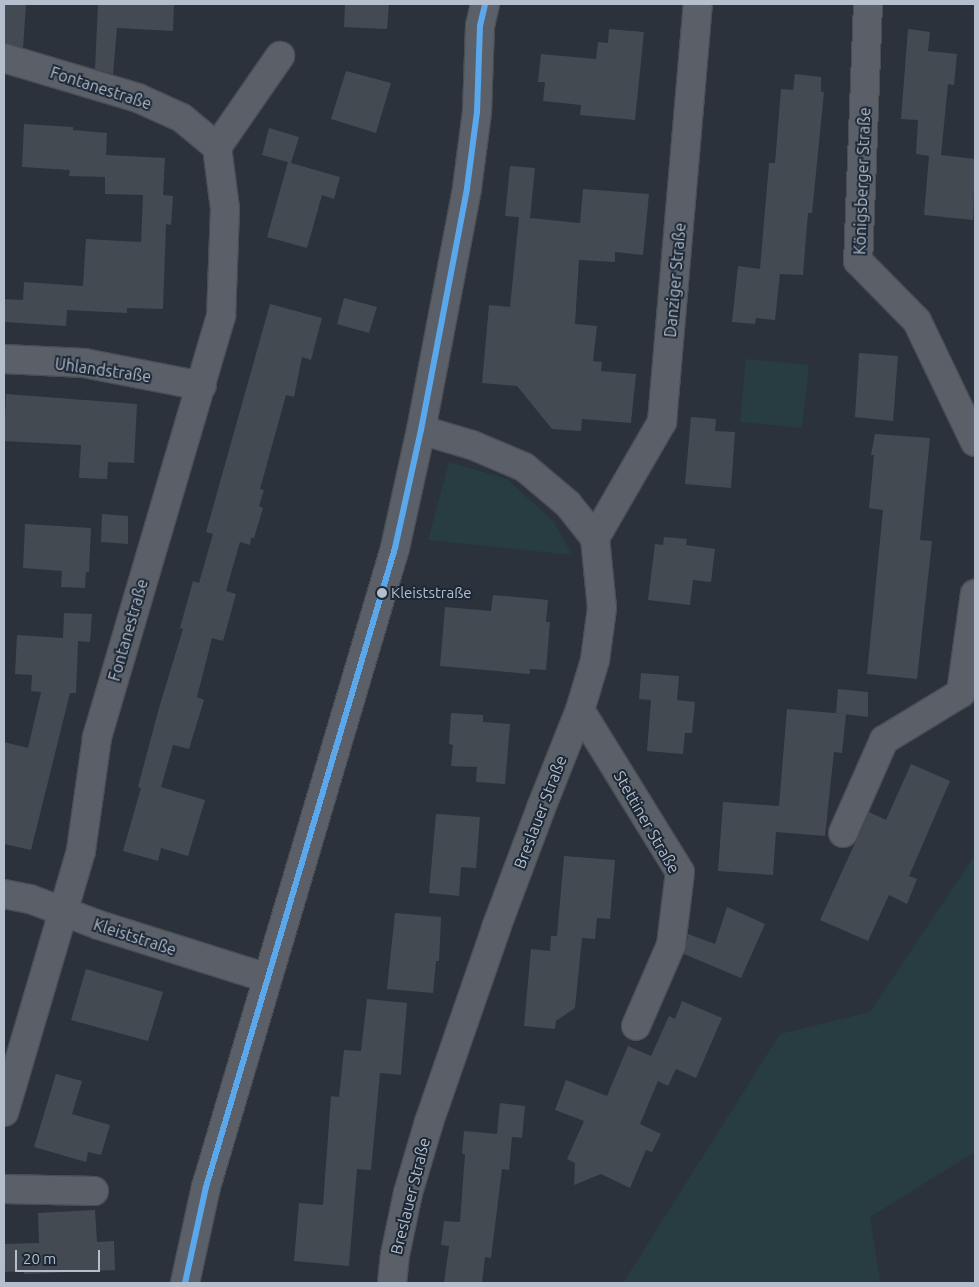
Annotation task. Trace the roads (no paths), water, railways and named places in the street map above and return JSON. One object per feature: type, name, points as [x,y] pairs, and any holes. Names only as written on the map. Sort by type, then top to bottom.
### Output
[{"type":"street","points":[[186,1283],[206,1187],[395,548],[421,430],[466,188],[477,112],[478,52],[485,4]]},
{"type":"street","name":"Danziger Straße","points":[[594,538],[662,422],[698,4]]},
{"type":"street","name":"Königsberger Straße","points":[[868,4],[858,261],[917,321],[975,442]]},
{"type":"street","points":[[217,147],[280,56]]},
{"type":"street","name":"Fontanestraße","points":[[4,58],[138,98],[182,118],[217,147],[226,209],[221,316],[202,386],[189,418],[97,738],[81,851],[4,1112]]},
{"type":"street","name":"Uhlandstraße","points":[[4,359],[84,363],[202,386]]},
{"type":"street","points":[[421,430],[472,445],[524,467],[568,504],[594,538]]},
{"type":"street","name":"Breslauer Straße","points":[[392,1283],[394,1255],[408,1193],[429,1122],[496,928],[540,808],[580,710],[595,660],[602,608],[594,538]]},
{"type":"street","points":[[843,833],[884,740],[961,693],[975,594]]},
{"type":"street","name":"Stettiner Straße","points":[[580,710],[680,872],[671,945],[636,1026]]},
{"type":"street","name":"Kleiststraße","points":[[4,894],[30,899],[63,912],[267,978]]},
{"type":"street","points":[[4,1189],[94,1191]]},
{"type":"place","name":"Kleiststraße","points":[[382,593]]}]
